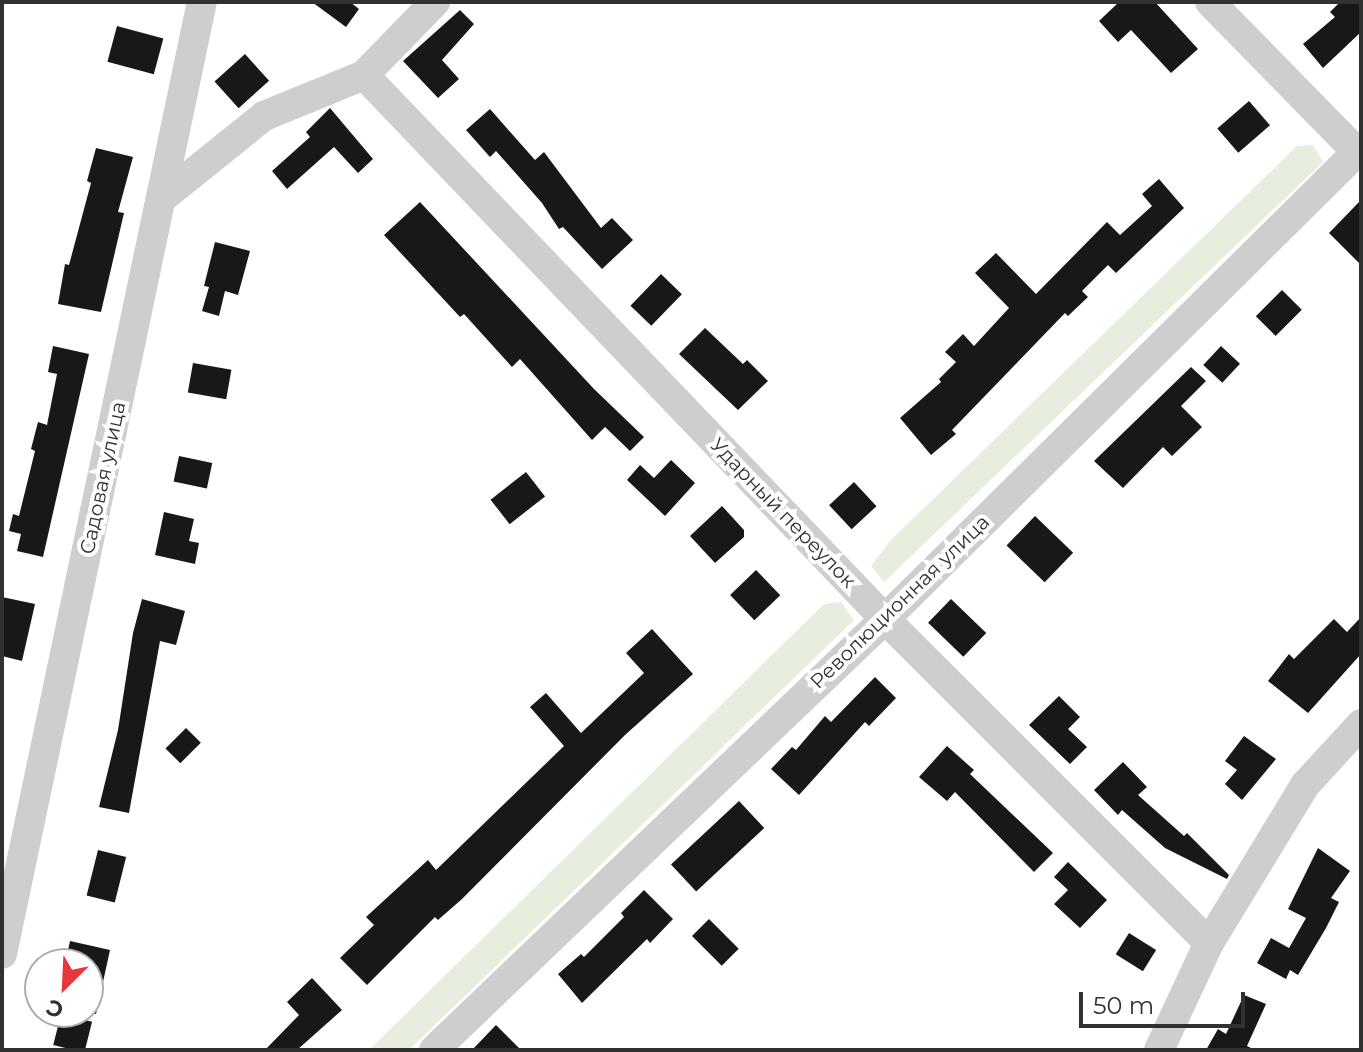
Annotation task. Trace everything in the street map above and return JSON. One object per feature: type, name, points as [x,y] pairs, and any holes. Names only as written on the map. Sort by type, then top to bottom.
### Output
[{"type":"street","name":"Садовая улица","points":[[2,954],[202,2]]},
{"type":"street","points":[[162,198],[264,116],[364,75],[435,2]]},
{"type":"street","points":[[1210,2],[1360,152]]},
{"type":"street","name":"Ударный переулок","points":[[364,75],[885,619],[1209,943]]},
{"type":"street","name":"Революционная улица","points":[[434,1050],[885,619],[1360,152]]},
{"type":"street","points":[[1159,1050],[1209,943],[1305,785],[1361,724]]},
{"type":"shaded area","points":[[1313,145],[1323,162],[884,582],[871,566],[891,540],[1297,146]]},
{"type":"shaded area","points":[[841,602],[854,620],[409,1050],[369,1050],[824,604]]},
{"type":"building","points":[[312,2],[350,2],[359,9],[346,27]]},
{"type":"building","points":[[1119,2],[1155,2],[1198,49],[1171,73],[1131,30],[1118,42],[1099,21]]},
{"type":"building","points":[[1340,2],[1361,2],[1361,32],[1323,68],[1303,44],[1335,17],[1330,12]]},
{"type":"building","points":[[460,10],[474,24],[442,60],[459,79],[438,98],[403,61]]},
{"type":"building","points":[[117,26],[163,38],[154,74],[107,62]]},
{"type":"building","points":[[245,54],[269,81],[239,108],[215,81]]},
{"type":"building","points":[[1249,101],[1270,125],[1238,153],[1217,129]]},
{"type":"building","points":[[330,108],[373,159],[358,173],[334,147],[287,189],[272,171],[310,137],[306,132]]},
{"type":"building","points":[[490,109],[535,160],[544,152],[601,228],[612,218],[633,240],[602,269],[563,227],[559,229],[542,203],[496,151],[490,157],[466,130]]},
{"type":"building","points":[[96,148],[133,157],[118,212],[124,213],[101,312],[58,304],[65,264],[69,265],[91,183],[87,181]]},
{"type":"building","points":[[1159,179],[1184,208],[1116,273],[1108,265],[1082,291],[1088,297],[1068,316],[1065,313],[952,430],[956,434],[931,455],[900,418],[941,382],[939,379],[956,362],[945,352],[963,334],[974,346],[1009,308],[975,273],[996,253],[1036,294],[1107,222],[1120,235],[1152,206],[1142,194]]},
{"type":"building","points":[[1361,200],[1361,265],[1329,233]]},
{"type":"building","points":[[420,202],[594,389],[644,437],[630,451],[605,427],[592,440],[520,359],[512,367],[464,314],[460,317],[384,235]]},
{"type":"building","points":[[215,242],[250,251],[238,295],[225,291],[219,316],[202,311],[209,287],[204,286]]},
{"type":"building","points":[[661,274],[682,294],[651,326],[630,306]]},
{"type":"building","points":[[1282,290],[1302,310],[1276,336],[1256,316]]},
{"type":"building","points":[[705,328],[743,364],[747,360],[768,381],[738,410],[679,354]]},
{"type":"building","points":[[53,346],[89,354],[43,557],[17,551],[21,534],[9,531],[13,514],[19,516],[35,451],[31,449],[38,422],[47,425],[57,374],[48,372]]},
{"type":"building","points":[[1221,346],[1240,364],[1222,383],[1203,365]]},
{"type":"building","points":[[193,363],[231,370],[226,399],[188,393]]},
{"type":"building","points":[[1191,367],[1206,381],[1181,406],[1202,427],[1172,456],[1163,447],[1123,488],[1094,461]]},
{"type":"building","points":[[179,456],[212,463],[207,489],[174,481]]},
{"type":"building","points":[[671,460],[695,483],[665,516],[627,480],[640,465],[654,478]]},
{"type":"building","points":[[526,472],[545,496],[510,524],[491,500]]},
{"type":"building","points":[[854,482],[877,506],[852,529],[829,505]]},
{"type":"building","points":[[722,506],[744,530],[744,537],[715,563],[690,536]]},
{"type":"building","points":[[164,512],[194,519],[189,541],[199,543],[195,564],[155,555]]},
{"type":"building","points":[[1035,516],[1073,553],[1045,582],[1007,545]]},
{"type":"building","points":[[756,570],[780,595],[754,620],[730,595]]},
{"type":"building","points":[[2,597],[35,604],[22,661],[2,656]]},
{"type":"building","points":[[142,599],[185,611],[176,645],[160,641],[129,813],[99,807],[118,730],[133,633]]},
{"type":"building","points":[[951,599],[986,633],[963,657],[928,623]]},
{"type":"building","points":[[1361,617],[1361,654],[1308,713],[1268,681],[1289,654],[1294,659],[1334,619],[1347,632]]},
{"type":"building","points":[[652,629],[693,674],[625,735],[462,899],[438,920],[435,917],[367,985],[340,958],[374,925],[366,917],[428,860],[436,870],[564,746],[530,707],[546,693],[581,733],[644,673],[626,653]]},
{"type":"building","points":[[875,677],[896,698],[869,726],[865,722],[799,795],[771,769],[792,747],[796,750],[825,716],[831,722]]},
{"type":"building","points":[[1059,696],[1080,717],[1068,729],[1087,747],[1070,764],[1029,725]]},
{"type":"building","points":[[186,728],[201,743],[180,763],[165,749]]},
{"type":"building","points":[[1244,736],[1276,759],[1242,800],[1225,784],[1237,770],[1225,761]]},
{"type":"building","points":[[947,746],[974,770],[970,774],[1053,853],[1034,872],[955,792],[947,801],[919,777]]},
{"type":"building","points":[[1123,762],[1147,787],[1138,795],[1184,836],[1187,833],[1229,875],[1227,879],[1165,848],[1122,810],[1118,815],[1094,790]]},
{"type":"building","points":[[739,801],[764,828],[696,891],[671,864]]},
{"type":"building","points":[[1318,848],[1350,871],[1331,898],[1339,902],[1326,928],[1298,975],[1290,970],[1286,979],[1257,963],[1271,938],[1289,948],[1306,918],[1288,909]]},
{"type":"building","points":[[98,850],[126,857],[115,903],[87,896]]},
{"type":"building","points":[[1068,862],[1107,900],[1080,928],[1054,904],[1068,890],[1054,877]]},
{"type":"building","points":[[644,890],[673,919],[650,943],[647,939],[582,1003],[558,974],[581,954],[584,957],[624,917],[621,913]]},
{"type":"building","points":[[709,919],[739,949],[722,966],[692,936]]},
{"type":"building","points":[[1129,933],[1156,950],[1143,971],[1116,954]]},
{"type":"building","points":[[70,941],[101,948],[68,948]]},
{"type":"building","points":[[104,949],[110,950],[104,977]]},
{"type":"building","points":[[312,978],[342,1010],[297,1050],[265,1050],[299,1015],[287,1002]]},
{"type":"building","points":[[1244,995],[1266,1004],[1247,1046],[1255,1050],[1206,1050],[1218,1029],[1226,1034]]},
{"type":"building","points":[[496,1025],[521,1050],[472,1050]]},
{"type":"building","points":[[58,1028],[90,1028],[85,1050],[53,1045]]}]
